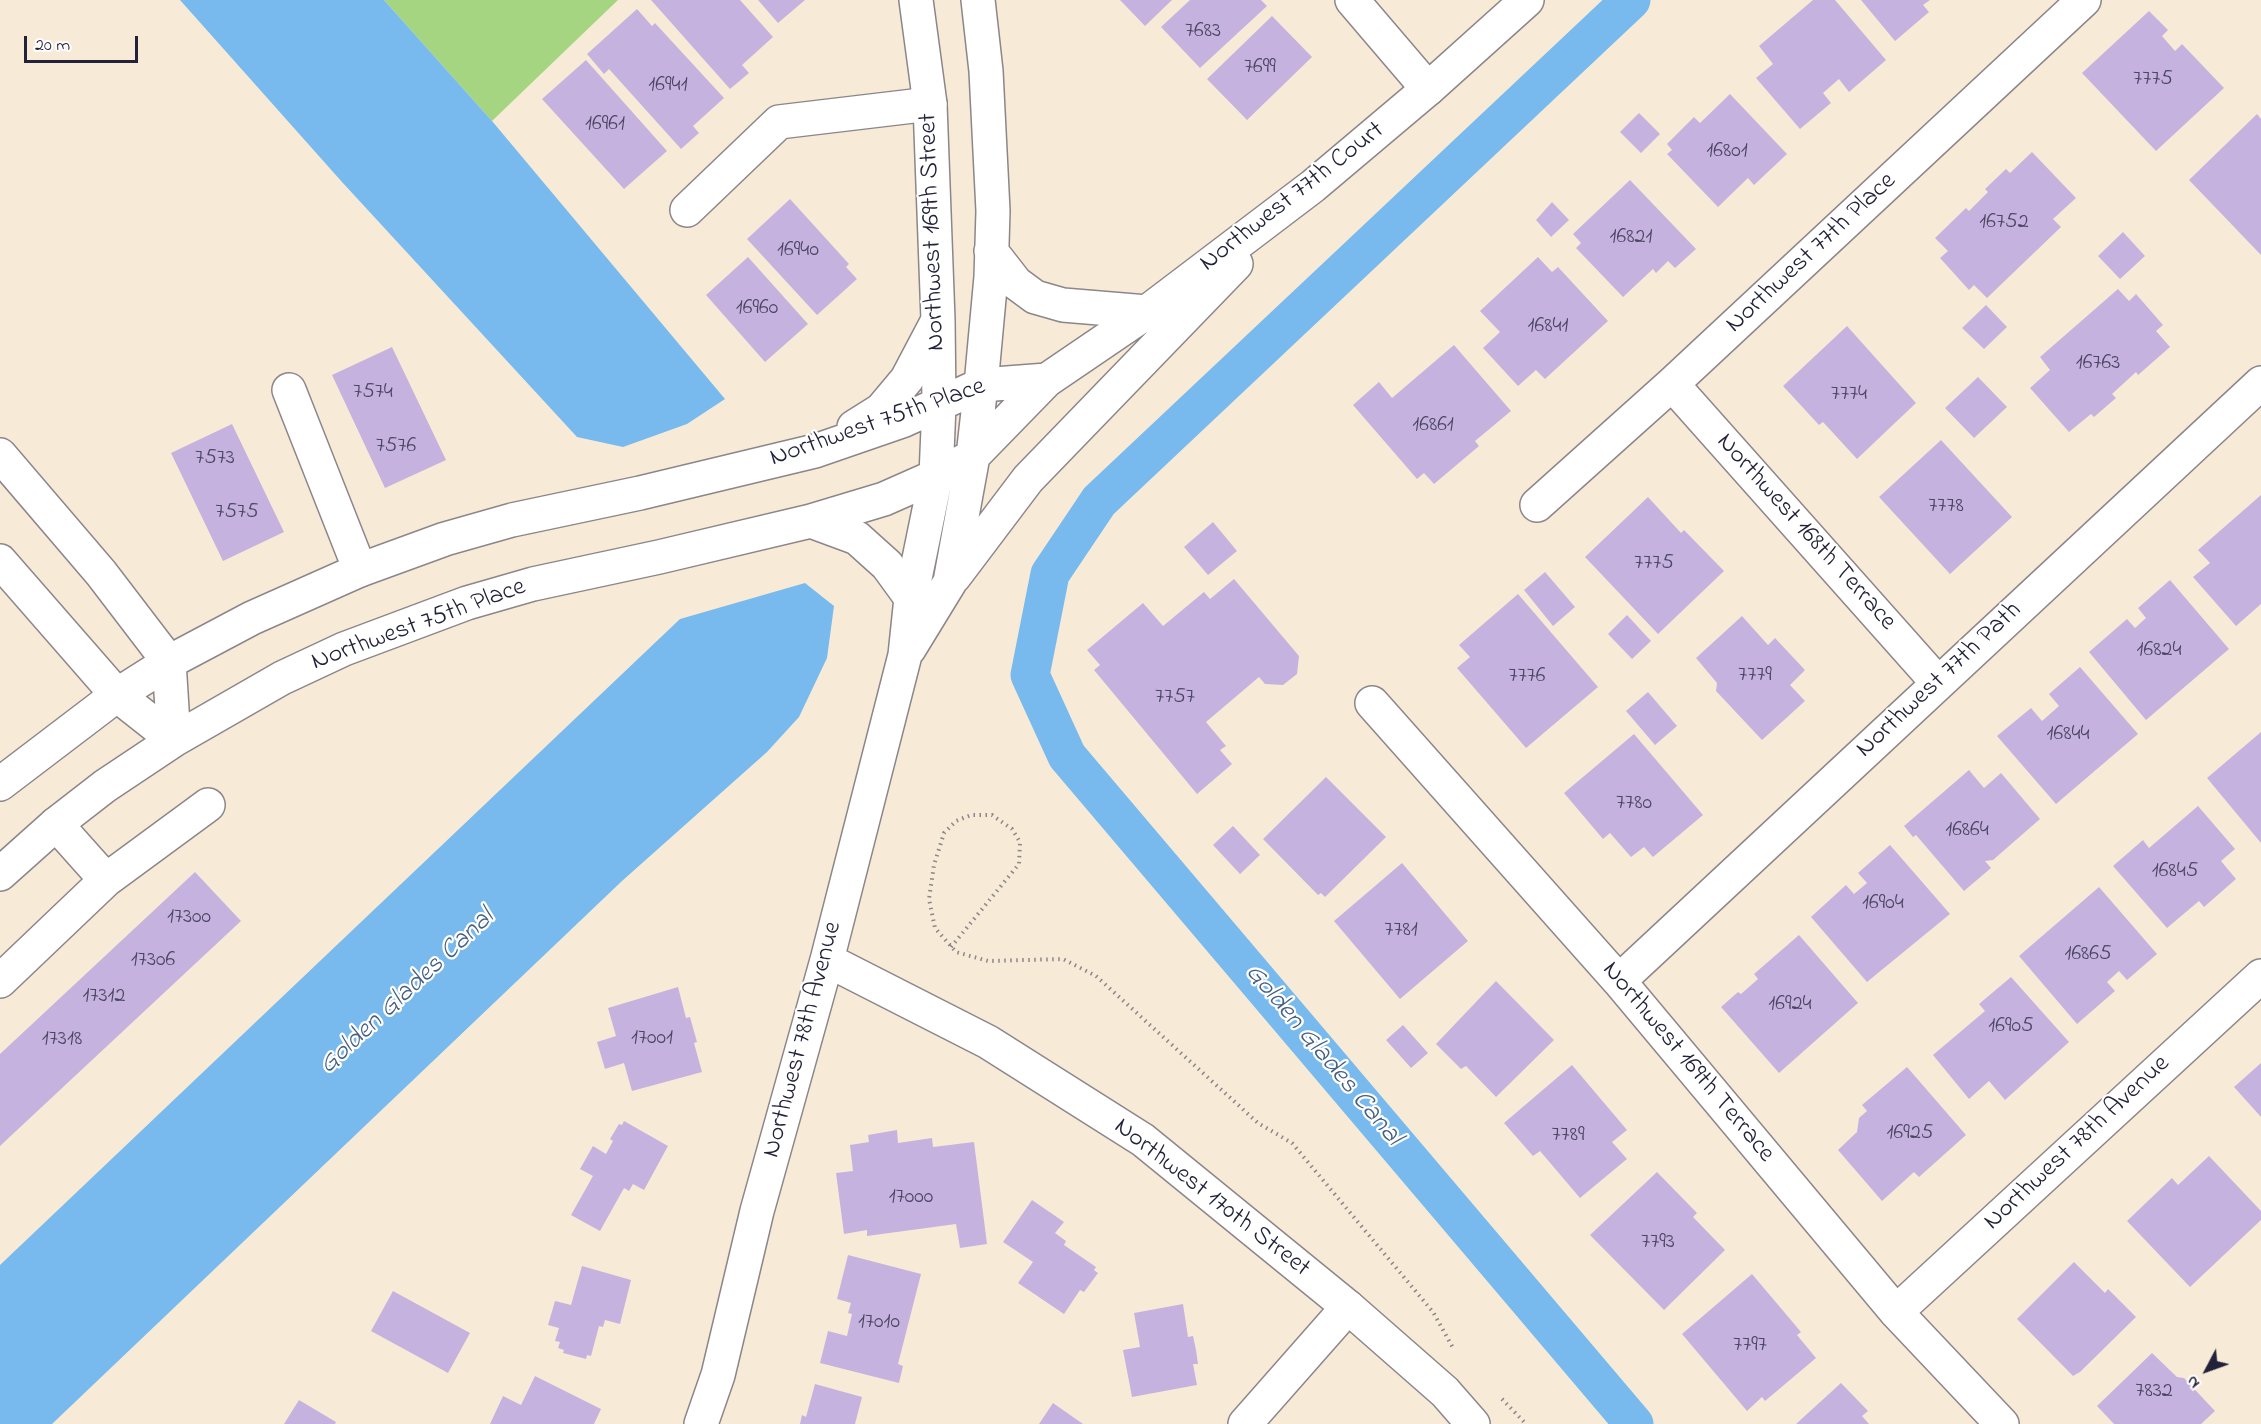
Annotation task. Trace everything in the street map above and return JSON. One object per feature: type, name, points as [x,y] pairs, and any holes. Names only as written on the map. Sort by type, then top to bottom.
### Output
[{"type":"street","name":"Northwest 169th Street","points":[[905,655],[911,598],[936,476],[939,405],[930,104],[916,0]]},
{"type":"street","name":"Northwest 169th Street","points":[[905,655],[950,582],[973,456],[981,385],[993,211],[986,71],[978,0]]},
{"type":"street","points":[[1352,0],[1428,89]]},
{"type":"street","name":"Northwest 77th Court","points":[[1047,380],[1147,312],[1313,186],[1428,89],[1527,0]]},
{"type":"street","name":"Northwest 77th Place","points":[[1537,505],[1672,384],[2084,0]]},
{"type":"street","points":[[687,210],[779,122],[930,104]]},
{"type":"street","points":[[950,582],[1028,480],[1313,186]]},
{"type":"street","points":[[992,251],[1016,283],[1035,297],[1063,305],[1147,312]]},
{"type":"street","points":[[815,451],[881,410],[907,379],[938,320]]},
{"type":"street","name":"Northwest 75th Place","points":[[0,784],[117,695],[169,662],[252,618],[360,570],[446,539],[512,520],[640,493],[815,451],[902,421],[981,385],[1047,380]]},
{"type":"street","name":"Northwest 75th Place","points":[[0,874],[56,824],[105,786],[174,740],[282,678],[344,649],[467,603],[532,584],[811,521],[884,499],[936,476],[973,456],[1047,380]]},
{"type":"street","name":"Northwest 77th Path","points":[[1619,981],[2261,383]]},
{"type":"street","name":"Northwest 168th Terrace","points":[[1672,384],[1938,683]]},
{"type":"street","points":[[289,390],[360,570]]},
{"type":"street","points":[[0,455],[101,573],[169,662],[174,740]]},
{"type":"street","points":[[811,521],[857,538],[887,565],[911,598]]},
{"type":"street","points":[[0,561],[117,695],[174,740]]},
{"type":"street","name":"Northwest 78th Avenue","points":[[701,1424],[718,1374],[757,1211],[826,960],[905,655]]},
{"type":"street","name":"Northwest 169th Terrace","points":[[1372,703],[1619,981],[1896,1312],[2002,1424]]},
{"type":"street","points":[[0,981],[106,880],[208,805]]},
{"type":"street","points":[[56,824],[106,880]]},
{"type":"street","name":"Northwest 170th Street","points":[[826,960],[988,1042],[1143,1140],[1348,1307],[1445,1392],[1473,1424]]},
{"type":"street","name":"Northwest 78th Avenue","points":[[1896,1312],[2261,976]]},
{"type":"street","points":[[1245,1424],[1348,1307]]},
{"type":"path","points":[[951,947],[1019,864],[1020,842],[1012,829],[992,814],[971,815],[956,821],[944,833],[934,865],[929,899],[931,909],[935,928],[951,947],[956,952],[988,962],[1064,959],[1096,976],[1258,1123],[1292,1143],[1433,1312],[1450,1344],[1457,1352]]},
{"type":"path","points":[[1496,1392],[1526,1424]]},
{"type":"green space","points":[[384,0],[618,0],[492,121]]},
{"type":"water","points":[[180,0],[384,0],[492,121],[725,399],[687,424],[623,447],[577,437],[342,182]]},
{"type":"water","points":[[805,583],[834,606],[827,658],[799,717],[767,752],[622,881],[52,1424],[0,1424],[0,1265],[680,619]]},
{"type":"building","points":[[651,0],[740,0],[773,37],[742,65],[749,73],[730,89]]},
{"type":"building","points":[[758,0],[805,0],[778,23]]},
{"type":"building","points":[[1120,0],[1172,0],[1145,26]]},
{"type":"building","points":[[1190,0],[1261,0],[1267,6],[1200,68],[1161,27]]},
{"type":"building","points":[[1813,0],[1835,0],[1886,60],[1849,92],[1839,79],[1823,93],[1831,103],[1800,129],[1756,78],[1773,64],[1759,46]]},
{"type":"building","points":[[1861,0],[1930,0],[1923,5],[1929,12],[1895,41]]},
{"type":"building","points":[[637,9],[652,26],[655,23],[724,98],[693,126],[699,133],[681,149],[609,69],[604,74],[587,54]]},
{"type":"building","points":[[2149,11],[2168,30],[2162,36],[2175,51],[2182,44],[2224,88],[2156,151],[2082,73]]},
{"type":"building","points":[[1272,16],[1312,57],[1247,120],[1207,79]]},
{"type":"building","points":[[586,60],[667,151],[624,189],[542,99]]},
{"type":"building","points":[[1730,94],[1787,154],[1754,185],[1748,178],[1718,207],[1667,154],[1672,150],[1667,144],[1694,117],[1700,123]]},
{"type":"building","points":[[1639,113],[1660,134],[1641,153],[1620,132]]},
{"type":"building","points":[[2257,114],[2261,119],[2261,255],[2189,180]]},
{"type":"building","points":[[2032,152],[2076,198],[2053,219],[2061,227],[1987,298],[1974,285],[1969,290],[1940,258],[1948,251],[1935,238],[1966,208],[1969,211],[1988,192],[1985,189],[2006,169],[2010,173]]},
{"type":"building","points":[[1630,180],[1696,249],[1675,268],[1668,261],[1656,273],[1653,269],[1623,297],[1576,248],[1581,243],[1573,234]]},
{"type":"building","points":[[790,199],[849,264],[846,267],[857,279],[817,315],[747,239]]},
{"type":"building","points":[[1552,202],[1569,220],[1551,237],[1536,220]]},
{"type":"building","points":[[2123,232],[2145,256],[2120,279],[2098,256]]},
{"type":"building","points":[[748,257],[808,324],[765,362],[706,295]]},
{"type":"building","points":[[1538,257],[1552,272],[1558,267],[1608,321],[1545,379],[1536,370],[1518,386],[1483,348],[1500,332],[1480,311]]},
{"type":"building","points":[[2118,289],[2129,301],[2136,294],[2163,325],[2156,331],[2170,347],[2138,375],[2136,372],[2112,394],[2116,398],[2094,417],[2091,414],[2069,432],[2030,388],[2050,370],[2040,357]]},
{"type":"building","points":[[1986,305],[2007,327],[1984,349],[1962,328]]},
{"type":"building","points":[[1847,326],[1916,403],[1857,459],[1823,422],[1819,425],[1783,386]]},
{"type":"building","points":[[1454,345],[1511,411],[1475,441],[1479,446],[1434,484],[1424,473],[1417,479],[1353,405],[1379,382],[1392,398]]},
{"type":"building","points":[[392,347],[446,460],[385,488],[332,375]]},
{"type":"building","points":[[1978,377],[2007,407],[1974,438],[1945,408]]},
{"type":"building","points":[[232,424],[284,532],[223,561],[171,453]]},
{"type":"building","points":[[1941,440],[2012,517],[1950,574],[1879,497]]},
{"type":"building","points":[[2261,495],[2261,604],[2236,626],[2193,577],[2210,563],[2198,550]]},
{"type":"building","points":[[1648,497],[1681,533],[1684,530],[1724,571],[1658,634],[1585,557]]},
{"type":"building","points":[[1213,522],[1237,551],[1208,575],[1184,547]]},
{"type":"building","points":[[1545,572],[1575,607],[1553,626],[1524,590]]},
{"type":"building","points":[[1234,579],[1299,656],[1297,674],[1283,685],[1265,684],[1259,677],[1206,722],[1226,746],[1220,750],[1232,764],[1197,794],[1094,670],[1100,665],[1087,650],[1143,603],[1163,626],[1204,592],[1210,599]]},
{"type":"building","points":[[2170,580],[2229,649],[2146,720],[2089,652],[2127,619],[2135,628],[2146,618],[2138,608]]},
{"type":"building","points":[[1518,594],[1598,687],[1526,748],[1457,668],[1470,657],[1459,645]]},
{"type":"building","points":[[1627,615],[1651,641],[1632,659],[1608,634]]},
{"type":"building","points":[[1742,616],[1768,645],[1775,638],[1805,670],[1790,685],[1805,701],[1762,740],[1716,691],[1717,683],[1696,658]]},
{"type":"building","points":[[2080,667],[2138,734],[2056,804],[1997,736],[2031,708],[2042,721],[2059,706],[2049,694]]},
{"type":"building","points":[[1648,692],[1677,726],[1655,745],[1626,711]]},
{"type":"building","points":[[2261,732],[2261,843],[2207,778]]},
{"type":"building","points":[[1634,734],[1703,815],[1653,857],[1644,847],[1631,857],[1610,833],[1603,839],[1564,793]]},
{"type":"building","points":[[1969,770],[1984,788],[2001,773],[2040,819],[1993,860],[1985,861],[1991,868],[1964,891],[1916,835],[1913,837],[1904,826]]},
{"type":"building","points":[[1326,777],[1386,837],[1325,897],[1321,893],[1318,895],[1263,839]]},
{"type":"building","points":[[2198,806],[2235,849],[2221,861],[2236,879],[2204,907],[2199,901],[2167,928],[2113,866],[2143,840],[2149,848]]},
{"type":"building","points":[[1233,826],[1260,855],[1240,874],[1213,845]]},
{"type":"building","points":[[1890,845],[1950,914],[1867,982],[1811,917],[1846,885],[1854,894],[1867,883],[1858,873]]},
{"type":"building","points":[[1402,863],[1468,941],[1400,999],[1334,921]]},
{"type":"building","points":[[195,872],[241,921],[0,1146],[0,1054]]},
{"type":"building","points":[[2099,887],[2157,954],[2127,980],[2119,971],[2107,982],[2115,991],[2077,1024],[2019,956]]},
{"type":"building","points":[[1799,935],[1858,1003],[1779,1073],[1721,1007],[1758,979],[1754,974]]},
{"type":"building","points":[[2011,977],[2069,1042],[2005,1100],[1989,1081],[1969,1099],[1933,1055],[1985,1011],[1979,1004]]},
{"type":"building","points":[[1496,981],[1554,1040],[1496,1097],[1466,1066],[1461,1069],[1436,1044]]},
{"type":"building","points":[[678,987],[686,1018],[690,1017],[702,1072],[632,1091],[624,1063],[605,1069],[597,1042],[616,1036],[608,1008]]},
{"type":"building","points":[[1403,1025],[1428,1053],[1411,1068],[1386,1040]]},
{"type":"building","points":[[2261,1063],[2261,1117],[2234,1087]]},
{"type":"building","points":[[1572,1065],[1627,1130],[1612,1142],[1627,1159],[1580,1198],[1540,1151],[1533,1156],[1504,1123]]},
{"type":"building","points":[[1907,1067],[1966,1135],[1919,1177],[1914,1172],[1882,1201],[1838,1150],[1857,1132],[1859,1118],[1867,1111],[1862,1105]]},
{"type":"building","points":[[624,1121],[668,1146],[644,1190],[633,1184],[629,1191],[624,1188],[600,1231],[571,1215],[593,1176],[580,1169],[593,1146],[606,1154],[613,1141],[610,1139],[619,1124],[622,1125]]},
{"type":"building","points":[[897,1130],[898,1143],[932,1138],[933,1147],[974,1142],[987,1244],[960,1248],[956,1224],[867,1236],[867,1230],[844,1234],[836,1173],[853,1171],[850,1145],[869,1142],[868,1135]]},
{"type":"building","points":[[2209,1156],[2261,1211],[2261,1220],[2190,1287],[2127,1221],[2172,1178],[2178,1185]]},
{"type":"building","points":[[1657,1172],[1697,1213],[1693,1217],[1725,1250],[1664,1310],[1590,1235]]},
{"type":"building","points":[[1032,1200],[1064,1222],[1055,1233],[1066,1241],[1064,1245],[1096,1267],[1094,1270],[1098,1273],[1084,1292],[1080,1290],[1064,1314],[1018,1283],[1033,1262],[1003,1242]]},
{"type":"building","points":[[848,1255],[921,1274],[898,1364],[903,1366],[899,1383],[820,1363],[828,1331],[847,1336],[852,1314],[848,1313],[851,1303],[837,1299]]},
{"type":"building","points":[[2074,1262],[2105,1293],[2108,1289],[2136,1317],[2080,1372],[2073,1376],[2017,1319]]},
{"type":"building","points":[[582,1266],[631,1280],[620,1324],[605,1320],[603,1327],[599,1326],[591,1356],[587,1355],[586,1359],[563,1353],[564,1350],[558,1348],[560,1342],[555,1341],[559,1328],[548,1325],[555,1301],[571,1305]]},
{"type":"building","points":[[1752,1274],[1801,1332],[1797,1335],[1816,1358],[1765,1401],[1762,1397],[1747,1411],[1682,1334]]},
{"type":"building","points":[[393,1291],[470,1333],[448,1373],[371,1331]]},
{"type":"building","points":[[1183,1304],[1188,1337],[1193,1336],[1196,1350],[1198,1364],[1193,1364],[1197,1385],[1132,1397],[1123,1350],[1140,1347],[1134,1313]]},
{"type":"building","points":[[2152,1353],[2177,1377],[2184,1378],[2215,1411],[2201,1424],[2114,1424],[2097,1406]]},
{"type":"building","points":[[535,1376],[601,1409],[594,1424],[490,1424],[503,1396],[521,1405]]},
{"type":"building","points":[[1841,1383],[1868,1411],[1862,1416],[1869,1424],[1796,1424]]},
{"type":"building","points":[[815,1384],[862,1397],[855,1424],[800,1424],[802,1415],[806,1417]]},
{"type":"building","points":[[299,1400],[336,1422],[335,1424],[284,1424]]},
{"type":"building","points":[[1053,1403],[1083,1424],[1039,1424]]},
{"type":"waterway","name":"Golden Glades Canal","points":[[1631,0],[1099,501],[1050,574],[1030,675],[1067,756],[1634,1424]]}]
